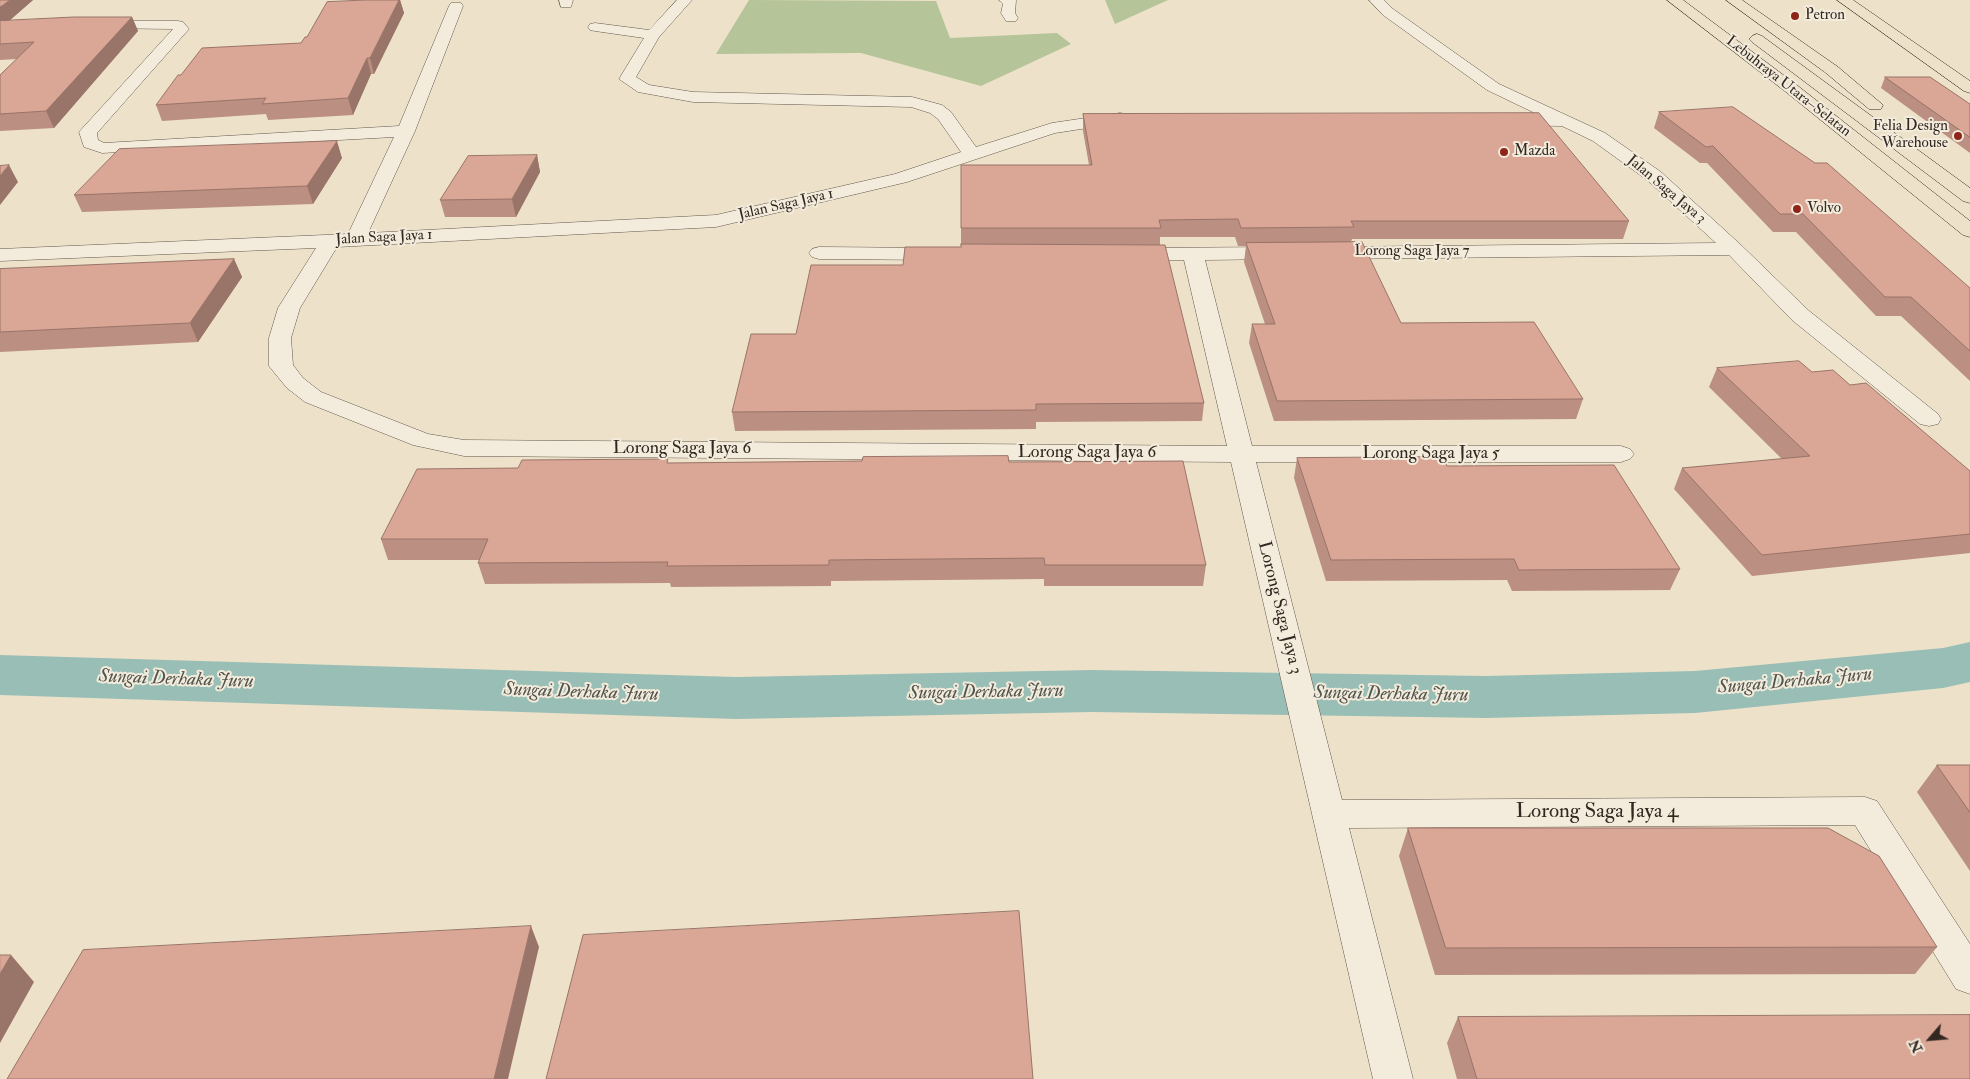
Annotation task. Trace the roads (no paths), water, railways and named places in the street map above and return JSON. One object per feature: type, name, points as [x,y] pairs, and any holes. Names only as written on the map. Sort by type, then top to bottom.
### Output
[{"type":"main road","name":"Lebuhraya Utara–Selatan","points":[[1674,0],[1792,89],[1970,231]]},
{"type":"main road","points":[[1734,0],[1832,70],[1875,104],[1970,196]]},
{"type":"main road","points":[[1844,0],[1970,88]]},
{"type":"main road","name":"Lebuhraya Utara–Selatan","points":[[1742,28],[1970,196]]},
{"type":"street","points":[[684,0],[653,35],[627,79],[644,89],[693,97],[912,102],[936,109],[945,116],[957,136],[972,154]]},
{"type":"street","points":[[1006,0],[1010,2],[1008,13],[1011,18]]},
{"type":"street","name":"Jalan Saga Jaya 3","points":[[1376,0],[1388,12],[1494,87],[1599,137],[1654,176],[1734,249],[1800,315],[1929,419]]},
{"type":"street","points":[[355,240],[406,131],[456,6]]},
{"type":"street","points":[[82,25],[178,25],[182,29],[88,132],[90,143],[102,148],[406,131]]},
{"type":"street","points":[[595,27],[653,35]]},
{"type":"street","name":"Jalan Saga Jaya 1","points":[[0,255],[355,240],[716,221],[900,178],[1052,128],[1121,118],[1141,118]]},
{"type":"street","points":[[1495,120],[1564,121]]},
{"type":"street","name":"Lorong Saga Jaya 6","points":[[330,241],[288,308],[280,338],[281,366],[295,383],[313,397],[422,440],[464,448],[1242,454]]},
{"type":"street","name":"Lorong Saga Jaya 7","points":[[1114,254],[1734,249]]},
{"type":"street","points":[[819,253],[957,254]]},
{"type":"street","name":"Lorong Saga Jaya 3","points":[[1193,254],[1394,1079]]},
{"type":"street","name":"Lorong Saga Jaya 5","points":[[1242,454],[1621,454]]},
{"type":"street","name":"Lorong Saga Jaya 4","points":[[1329,814],[1865,810],[1970,978]]},
{"type":"waterway","name":"Sungai Derhaka Juru","points":[[0,675],[736,698],[1092,691],[1486,697],[1695,692],[1943,668],[1970,662]]},
{"type":"place","name":"Petron","points":[[1795,16]]},
{"type":"place","name":"Felia Design Warehouse","points":[[1958,136]]},
{"type":"place","name":"Mazda","points":[[1504,152]]},
{"type":"place","name":"Volvo","points":[[1797,209]]}]
